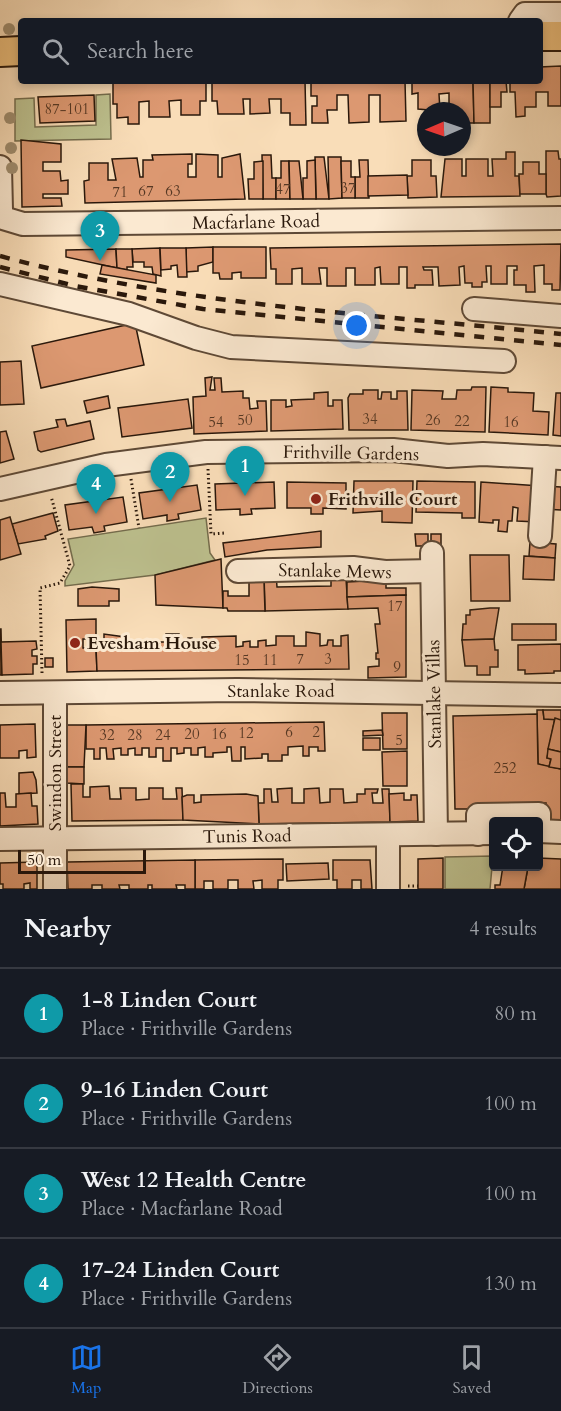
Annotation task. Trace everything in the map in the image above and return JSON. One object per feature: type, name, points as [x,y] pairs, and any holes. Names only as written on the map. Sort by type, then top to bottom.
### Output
[{"type":"main road","points":[[543,36],[561,36]]},
{"type":"main road","points":[[0,52],[18,51]]},
{"type":"street","points":[[521,10],[525,14],[561,14]]},
{"type":"street","name":"Macfarlane Road","points":[[0,167],[2,223],[561,218]]},
{"type":"street","points":[[0,284],[129,314],[159,327],[231,347],[504,361]]},
{"type":"street","points":[[474,309],[561,316]]},
{"type":"street","name":"Frithville Gardens","points":[[0,489],[106,465],[206,452],[393,450],[448,456],[483,454],[553,458]]},
{"type":"street","points":[[540,536],[553,458]]},
{"type":"street","name":"Stanlake Mews","points":[[238,571],[353,568],[385,572],[432,562]]},
{"type":"street","name":"Stanlake Villas","points":[[432,562],[435,692],[441,765],[436,834]]},
{"type":"street","name":"Stanlake Road","points":[[0,693],[237,690],[561,695]]},
{"type":"street","name":"Swindon Street","points":[[48,693],[55,838],[55,889]]},
{"type":"street","points":[[486,833],[478,815],[539,814],[539,817]]},
{"type":"street","points":[[543,831],[561,832]]},
{"type":"street","name":"Tunis Road","points":[[0,839],[486,833]]},
{"type":"street","points":[[388,835],[395,888]]},
{"type":"path","points":[[207,476],[211,534],[225,533]]},
{"type":"path","points":[[47,478],[70,566],[60,583],[40,588],[48,693]]},
{"type":"path","points":[[131,485],[139,528]]},
{"type":"path","points":[[395,888],[418,886]]},
{"type":"green space","points":[[110,94],[111,139],[15,141],[15,99],[34,98],[35,127],[96,125],[96,95]]},
{"type":"green space","points":[[206,518],[210,553],[215,560],[155,575],[65,586],[65,581],[74,565],[68,539]]},
{"type":"green space","points":[[489,856],[489,871],[492,871],[490,889],[445,889],[445,857]]},
{"type":"building","points":[[561,66],[561,106],[548,106],[548,92],[536,92],[536,107],[525,107],[525,116],[516,117],[515,92],[510,92],[510,84],[543,84],[543,67]]},
{"type":"building","points":[[113,84],[206,84],[206,101],[200,101],[200,115],[181,115],[181,100],[169,101],[170,117],[149,117],[149,101],[139,102],[139,124],[128,124],[128,117],[117,118],[117,104],[113,104]]},
{"type":"building","points":[[212,84],[305,84],[306,125],[290,125],[290,113],[281,113],[281,99],[269,99],[270,113],[250,114],[250,99],[243,99],[244,114],[218,114],[217,101],[212,101]]},
{"type":"building","points":[[311,84],[405,84],[406,121],[380,122],[380,95],[369,95],[369,122],[349,123],[348,95],[337,95],[337,110],[327,110],[328,123],[312,123],[312,106],[317,106],[317,96],[311,96]]},
{"type":"building","points":[[412,84],[473,84],[474,123],[471,123],[471,102],[449,102],[449,93],[439,94],[439,102],[418,102],[418,93],[412,94]]},
{"type":"building","points":[[473,84],[490,84],[490,123],[474,123]]},
{"type":"building","points":[[490,84],[506,84],[507,92],[501,92],[501,107],[490,107]]},
{"type":"building","points":[[94,95],[95,121],[40,123],[38,97]]},
{"type":"building","points":[[21,140],[61,144],[61,162],[43,162],[43,171],[60,171],[61,181],[68,180],[68,194],[43,194],[43,198],[61,198],[62,206],[22,207]]},
{"type":"building","points":[[546,151],[558,151],[559,159],[561,159],[561,196],[547,197],[546,194]]},
{"type":"building","points":[[506,152],[515,152],[515,176],[519,176],[520,196],[441,197],[445,159],[462,159],[462,176],[466,176],[466,159],[488,159],[488,176],[493,176],[492,159],[506,159]]},
{"type":"building","points":[[192,154],[192,164],[188,164],[188,177],[196,177],[196,154],[218,155],[218,177],[222,177],[222,158],[240,154],[245,199],[85,203],[84,181],[89,180],[89,163],[108,163],[108,180],[116,180],[112,159],[137,158],[140,177],[143,177],[143,160],[153,160],[152,155]]},
{"type":"building","points":[[262,155],[271,155],[272,178],[276,178],[276,199],[263,199]]},
{"type":"building","points":[[315,157],[324,157],[329,199],[316,199]]},
{"type":"building","points":[[328,157],[341,157],[342,198],[329,199]]},
{"type":"building","points":[[315,160],[316,199],[303,199],[303,178],[307,178],[307,161]]},
{"type":"building","points":[[359,160],[368,160],[369,198],[355,198],[355,177],[360,177]]},
{"type":"building","points":[[412,160],[431,160],[431,176],[436,176],[437,197],[408,198],[407,176],[412,176]]},
{"type":"building","points":[[263,161],[263,199],[249,199],[248,179],[254,179],[254,162]]},
{"type":"building","points":[[281,161],[289,161],[290,199],[276,199],[276,178],[281,178]]},
{"type":"building","points":[[289,161],[299,161],[303,199],[290,199]]},
{"type":"building","points":[[341,161],[351,161],[351,177],[355,177],[355,198],[342,198]]},
{"type":"building","points":[[523,162],[539,162],[539,174],[546,174],[546,194],[520,194],[519,174],[523,174]]},
{"type":"building","points":[[407,175],[408,195],[368,196],[368,176]]},
{"type":"building","points":[[561,244],[560,290],[552,290],[552,284],[544,284],[544,265],[534,266],[535,292],[526,292],[526,285],[514,285],[514,270],[517,270],[517,266],[507,266],[507,284],[491,284],[491,266],[486,266],[487,282],[482,282],[482,287],[472,287],[472,283],[465,283],[464,266],[459,267],[460,285],[439,286],[438,267],[423,267],[424,270],[432,270],[433,285],[415,285],[415,288],[407,288],[407,267],[399,267],[399,284],[381,284],[380,267],[375,268],[375,285],[355,285],[355,268],[346,268],[346,286],[327,286],[327,268],[319,268],[321,284],[302,284],[302,268],[292,269],[292,284],[276,284],[276,269],[271,269],[270,248]]},
{"type":"building","points":[[213,247],[213,262],[198,266],[198,271],[186,272],[186,248]]},
{"type":"building","points":[[213,247],[266,247],[266,278],[241,278],[241,272],[232,273],[232,279],[220,279],[219,273],[213,273]]},
{"type":"building","points":[[160,248],[161,276],[153,274],[152,267],[144,267],[144,262],[133,262],[132,249]]},
{"type":"building","points":[[160,248],[186,248],[187,277],[178,277],[177,265],[171,266],[171,269],[161,270]]},
{"type":"building","points":[[116,249],[117,268],[66,257],[66,250]]},
{"type":"building","points":[[116,249],[132,249],[133,267],[127,267],[127,270],[117,268]]},
{"type":"building","points":[[102,265],[156,275],[156,283],[100,274]]},
{"type":"building","points":[[135,323],[144,365],[41,388],[32,346]]},
{"type":"building","points":[[21,361],[24,404],[0,405],[0,362]]},
{"type":"building","points":[[212,377],[210,390],[215,390],[214,378],[221,378],[222,392],[243,391],[243,398],[249,398],[250,409],[258,408],[257,401],[266,401],[267,431],[194,434],[193,397],[206,396],[205,378]]},
{"type":"building","points":[[472,387],[486,387],[485,432],[411,430],[412,390],[443,391],[442,399],[456,399],[457,390],[471,390]]},
{"type":"building","points":[[491,387],[508,388],[508,392],[534,393],[533,411],[549,412],[548,435],[489,432]]},
{"type":"building","points":[[363,390],[378,390],[378,399],[381,399],[382,392],[391,392],[391,399],[397,399],[397,391],[407,391],[408,430],[349,430],[348,398],[350,394],[363,394]]},
{"type":"building","points":[[328,392],[328,406],[333,406],[333,400],[342,400],[343,429],[271,431],[271,400],[286,400],[286,407],[292,406],[291,400],[314,399],[314,393]]},
{"type":"building","points":[[556,393],[561,393],[561,436],[553,435]]},
{"type":"building","points":[[108,396],[110,408],[87,413],[84,401]]},
{"type":"building","points":[[188,399],[192,428],[122,437],[118,408]]},
{"type":"building","points":[[65,419],[67,426],[90,421],[94,439],[41,452],[38,450],[34,432],[58,427],[56,420]]},
{"type":"building","points":[[6,431],[14,459],[0,463],[0,432]]},
{"type":"building","points":[[354,481],[413,481],[412,523],[382,522],[382,511],[353,513]]},
{"type":"building","points":[[417,481],[475,482],[475,518],[462,518],[462,513],[416,512]]},
{"type":"building","points":[[274,482],[275,508],[251,509],[252,514],[240,515],[240,509],[216,510],[215,484]]},
{"type":"building","name":"Frithville Court","points":[[287,482],[346,483],[346,509],[323,508],[323,514],[311,514],[311,508],[287,508]]},
{"type":"building","points":[[481,482],[540,486],[537,522],[517,521],[518,508],[513,507],[512,521],[508,521],[507,532],[498,531],[499,520],[493,520],[493,523],[479,522]]},
{"type":"building","points":[[197,485],[201,510],[178,514],[179,519],[167,521],[167,515],[143,519],[139,493]]},
{"type":"building","points":[[545,486],[561,487],[561,510],[544,509]]},
{"type":"building","points":[[123,497],[127,522],[104,526],[105,531],[94,533],[92,527],[69,530],[65,505]]},
{"type":"building","points":[[53,513],[58,531],[45,536],[46,539],[18,544],[12,524]]},
{"type":"building","points":[[10,517],[21,554],[0,560],[0,520]]},
{"type":"building","points":[[321,531],[321,547],[267,550],[225,557],[223,543]]},
{"type":"building","points":[[415,534],[428,534],[428,546],[416,546]]},
{"type":"building","points":[[431,534],[441,534],[441,546],[431,546]]},
{"type":"building","points":[[530,542],[556,544],[555,558],[529,556]]},
{"type":"building","points":[[470,555],[509,555],[510,601],[471,601]]},
{"type":"building","points":[[524,556],[555,558],[554,580],[523,579]]},
{"type":"building","points":[[221,559],[223,608],[156,605],[155,575]]},
{"type":"building","points":[[264,573],[276,573],[277,587],[331,586],[331,579],[346,579],[348,609],[265,611]]},
{"type":"building","points":[[386,580],[386,588],[406,588],[406,595],[347,597],[347,582]]},
{"type":"building","points":[[249,582],[264,582],[265,611],[228,611],[227,608],[223,608],[223,591],[228,591],[228,596],[249,596]]},
{"type":"building","points":[[92,587],[119,589],[119,601],[109,601],[109,606],[78,606],[78,589]]},
{"type":"building","points":[[406,595],[406,677],[368,678],[368,667],[379,666],[379,659],[376,659],[376,653],[378,653],[375,624],[380,624],[378,608],[348,609],[347,597]]},
{"type":"building","points":[[499,608],[494,639],[462,640],[463,624],[466,624],[466,615],[470,615],[470,610]]},
{"type":"building","name":"Evesham House","points":[[96,619],[96,639],[83,639],[83,648],[96,648],[97,671],[67,672],[66,620]]},
{"type":"building","points":[[512,624],[556,624],[556,640],[512,640]]},
{"type":"building","points":[[1,629],[2,675],[0,675]]},
{"type":"building","points":[[306,632],[320,634],[320,646],[327,645],[328,640],[333,640],[333,646],[341,646],[341,636],[348,635],[349,669],[97,671],[96,648],[104,648],[104,634],[125,637],[125,648],[131,648],[131,643],[138,643],[139,647],[146,647],[146,641],[152,641],[152,647],[159,647],[159,642],[166,642],[166,634],[179,634],[179,648],[188,648],[188,638],[192,638],[192,647],[202,647],[202,637],[236,636],[236,647],[243,646],[243,642],[250,641],[250,647],[258,647],[258,641],[266,640],[266,646],[276,645],[276,636],[294,636],[294,646],[306,646]]},
{"type":"building","points":[[494,639],[495,650],[498,650],[498,667],[490,667],[490,675],[477,675],[477,666],[465,666],[462,640]]},
{"type":"building","points":[[36,641],[37,649],[32,650],[32,656],[37,656],[37,664],[33,664],[33,674],[2,675],[1,642]]},
{"type":"building","points":[[561,644],[561,671],[525,674],[525,670],[518,670],[518,645]]},
{"type":"building","points":[[45,658],[53,658],[53,667],[45,667]]},
{"type":"building","points":[[537,710],[543,710],[544,719],[555,718],[547,758],[551,759],[549,767],[538,764]]},
{"type":"building","points":[[543,710],[561,710],[561,720],[544,719]]},
{"type":"building","points":[[382,713],[407,713],[407,749],[383,749]]},
{"type":"building","points":[[537,714],[538,764],[561,769],[561,821],[545,821],[546,803],[476,805],[476,809],[455,809],[453,716]]},
{"type":"building","points":[[555,718],[561,720],[561,752],[548,749]]},
{"type":"building","points":[[324,722],[325,751],[318,751],[318,747],[309,747],[309,756],[303,756],[303,746],[288,747],[288,755],[282,755],[282,761],[268,761],[268,754],[262,754],[262,758],[245,759],[245,747],[241,747],[241,761],[232,761],[231,747],[227,747],[227,752],[213,753],[213,757],[205,757],[205,747],[198,748],[198,755],[191,755],[191,748],[184,748],[184,753],[177,754],[177,748],[171,748],[171,761],[163,761],[163,748],[156,748],[156,757],[149,757],[149,748],[142,748],[142,755],[135,755],[135,748],[128,749],[128,755],[121,755],[121,748],[113,749],[114,759],[107,759],[106,748],[100,748],[100,759],[94,759],[94,749],[86,749],[86,725]]},
{"type":"building","points":[[35,724],[36,757],[27,758],[27,750],[19,751],[19,758],[0,758],[0,725]]},
{"type":"building","points":[[66,725],[86,725],[84,767],[67,767]]},
{"type":"building","points":[[382,730],[383,735],[363,736],[363,731]]},
{"type":"building","points":[[363,738],[380,738],[380,750],[363,750]]},
{"type":"building","points":[[548,749],[561,752],[561,769],[549,767],[551,759],[547,758]]},
{"type":"building","points":[[407,751],[407,786],[383,786],[382,752]]},
{"type":"building","points":[[67,767],[84,767],[84,784],[67,783]]},
{"type":"building","points":[[33,772],[37,793],[19,794],[19,773]]},
{"type":"building","points":[[71,784],[83,784],[83,797],[90,797],[90,787],[109,786],[110,799],[121,799],[120,788],[136,788],[136,800],[149,799],[149,788],[163,788],[163,799],[177,799],[176,788],[182,788],[183,820],[72,821]]},
{"type":"building","points":[[292,788],[292,803],[304,803],[304,789],[319,788],[320,803],[330,802],[330,789],[343,789],[344,803],[357,802],[357,794],[365,794],[365,789],[378,789],[377,793],[372,793],[373,803],[383,803],[382,789],[389,789],[390,822],[259,824],[258,803],[264,803],[264,789],[271,789],[272,802],[278,802],[277,789]]},
{"type":"building","points":[[0,793],[5,793],[6,807],[16,807],[16,794],[31,793],[32,806],[37,806],[38,824],[0,826]]},
{"type":"building","points":[[404,793],[404,800],[411,800],[411,795],[417,795],[418,821],[390,822],[389,794]]},
{"type":"building","points":[[194,795],[194,803],[201,802],[201,795],[258,796],[259,824],[183,820],[182,797]]},
{"type":"building","points":[[443,858],[443,889],[418,889],[418,859]]},
{"type":"building","points":[[543,858],[561,859],[561,889],[524,889],[527,871],[543,871]]},
{"type":"building","points":[[283,859],[283,880],[278,880],[278,889],[262,889],[262,880],[253,881],[254,889],[238,889],[238,880],[228,880],[228,889],[213,889],[213,881],[204,881],[204,889],[195,889],[195,860]]},
{"type":"building","points":[[195,860],[195,889],[185,889],[185,885],[176,885],[177,889],[152,889],[152,885],[148,885],[148,889],[129,889],[129,885],[119,885],[120,889],[102,889],[102,885],[92,885],[92,889],[68,889],[67,862]]},
{"type":"building","points":[[333,860],[370,860],[372,889],[361,889],[361,880],[352,880],[352,889],[337,889],[337,880],[333,880]]},
{"type":"building","points":[[37,862],[37,889],[30,889],[30,883],[24,884],[24,889],[3,889],[3,884],[0,884],[0,863]]},
{"type":"building","points":[[328,863],[329,879],[287,881],[286,864]]},
{"type":"building","points":[[502,871],[527,871],[524,889],[495,889],[495,885],[500,885]]},
{"type":"railway","points":[[0,256],[69,273],[208,297],[349,314],[561,334]]},
{"type":"railway","points":[[0,267],[75,286],[203,309],[561,345]]},
{"type":"place","name":"West 12 Health Centre","points":[[100,261]]},
{"type":"place","name":"1-8 Linden Court","points":[[245,496]]},
{"type":"place","name":"Frithville Court","points":[[316,499]]},
{"type":"place","name":"9-16 Linden Court","points":[[170,502]]},
{"type":"place","name":"17-24 Linden Court","points":[[96,514]]},
{"type":"place","name":"Evesham House","points":[[75,643]]}]
